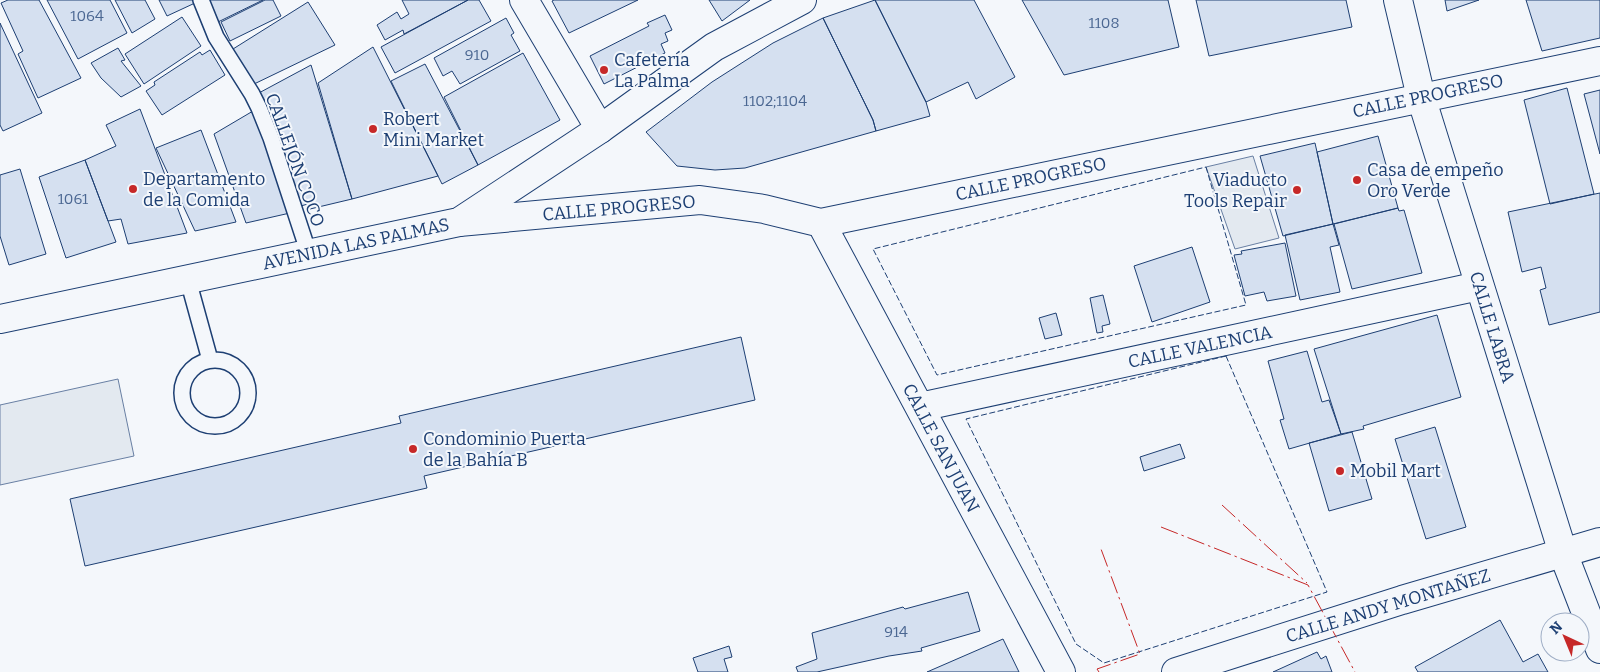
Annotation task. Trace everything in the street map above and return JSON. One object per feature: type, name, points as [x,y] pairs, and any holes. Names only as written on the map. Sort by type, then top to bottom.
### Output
[{"type":"street","points":[[524,0],[600,129]]},
{"type":"street","name":"AVENIDA LAS PALMAS","points":[[0,319],[458,222],[600,129],[714,47],[802,0]]},
{"type":"street","name":"CALLE LABRA","points":[[1398,0],[1421,98],[1562,553],[1600,649]]},
{"type":"street","name":"CALLE PROGRESO","points":[[458,222],[700,200],[764,209],[821,223],[1600,61]]},
{"type":"street","name":"CALLE SAN JUAN","points":[[821,223],[1061,672]]},
{"type":"street","name":"CALLE VALENCIA","points":[[920,407],[1480,286]]},
{"type":"street","name":"CALLE ANDY MONTAÑEZ","points":[[1176,672],[1402,600],[1600,542]]},
{"type":"lane","name":"CALLEJÓN COCO","points":[[201,0],[216,36],[259,108],[271,138],[309,254]]},
{"type":"lane","points":[[188,280],[210,360]]},
{"type":"lane","points":[[210,360],[222,361],[234,366],[243,375],[248,387],[247,400],[242,412],[232,421],[220,425],[208,425],[196,420],[187,410],[182,398],[183,386],[188,374],[198,365],[210,360]]},
{"type":"shaded area","points":[[1253,156],[1279,238],[1235,249],[1206,167]]},
{"type":"shaded area","points":[[118,379],[134,456],[0,485],[0,405]]},
{"type":"building","points":[[8,0],[39,0],[81,78],[38,98],[18,54],[23,51],[1,3]]},
{"type":"building","points":[[47,0],[110,0],[127,33],[78,59]]},
{"type":"building","points":[[115,0],[145,0],[155,19],[132,33]]},
{"type":"building","points":[[159,0],[194,0],[195,3],[167,16]]},
{"type":"building","points":[[207,0],[263,0],[218,22]]},
{"type":"building","points":[[265,0],[273,0],[281,16],[230,41],[221,22]]},
{"type":"building","points":[[402,0],[468,0],[404,34],[403,30],[385,40],[377,25],[397,12],[401,19],[409,14]]},
{"type":"building","points":[[468,0],[479,0],[491,21],[395,73],[381,47]]},
{"type":"building","points":[[638,0],[569,33],[552,1]]},
{"type":"building","points":[[709,0],[750,0],[722,21]]},
{"type":"building","points":[[875,0],[926,102],[930,116],[876,131],[873,120],[823,18]]},
{"type":"building","points":[[875,0],[974,0],[1015,77],[976,99],[968,82],[926,102]]},
{"type":"building","points":[[1022,0],[1168,0],[1179,47],[1064,75]]},
{"type":"building","points":[[1196,0],[1346,0],[1352,27],[1209,56]]},
{"type":"building","points":[[1445,0],[1479,0],[1447,11]]},
{"type":"building","points":[[1526,0],[1600,0],[1600,38],[1542,51]]},
{"type":"building","points":[[308,2],[335,45],[252,85],[233,49]]},
{"type":"building","points":[[665,15],[672,30],[665,33],[668,41],[661,44],[665,53],[604,84],[590,56],[649,26],[647,23]]},
{"type":"building","points":[[182,17],[201,46],[144,84],[125,54]]},
{"type":"building","points":[[506,18],[514,33],[511,35],[520,51],[460,84],[452,71],[443,76],[434,58]]},
{"type":"building","points":[[823,18],[873,120],[876,131],[745,168],[715,170],[677,166],[646,132],[712,82],[773,43]]},
{"type":"building","points":[[0,23],[42,113],[3,131],[0,125]]},
{"type":"building","name":"Robert Mini Market","points":[[373,47],[438,176],[352,199],[318,83]]},
{"type":"building","points":[[118,48],[125,60],[121,61],[141,86],[121,97],[101,78],[91,63]]},
{"type":"building","points":[[210,50],[225,75],[162,115],[146,91],[155,85],[154,82],[200,52],[202,55]]},
{"type":"building","points":[[523,53],[560,120],[478,165],[444,97]]},
{"type":"building","points":[[425,64],[478,165],[442,184],[391,81]]},
{"type":"building","points":[[311,65],[352,199],[310,209],[308,204],[297,207],[257,94]]},
{"type":"building","points":[[1567,88],[1594,194],[1550,204],[1524,100]]},
{"type":"building","points":[[1600,90],[1600,154],[1584,94]]},
{"type":"building","name":"Departamento de la Comida","points":[[140,109],[187,233],[128,244],[121,219],[108,221],[85,160],[116,146],[106,125]]},
{"type":"building","points":[[253,111],[290,213],[246,223],[214,134]]},
{"type":"building","points":[[201,130],[236,222],[195,231],[156,148]]},
{"type":"building","name":"Casa de empeño Oro Verde","points":[[1378,136],[1398,208],[1333,224],[1317,152]]},
{"type":"building","name":"Viaducto Tools Repair","points":[[1315,143],[1333,224],[1283,236],[1260,156]]},
{"type":"building","points":[[85,160],[116,242],[66,258],[39,177]]},
{"type":"building","points":[[20,169],[46,254],[9,265],[0,236],[0,175]]},
{"type":"building","points":[[1600,193],[1600,312],[1549,325],[1540,290],[1546,288],[1541,267],[1522,272],[1508,212]]},
{"type":"building","points":[[1398,208],[1399,211],[1404,210],[1422,273],[1352,289],[1334,224]]},
{"type":"building","points":[[1333,224],[1339,245],[1330,247],[1340,292],[1300,300],[1285,235]]},
{"type":"building","points":[[1285,243],[1296,296],[1267,301],[1264,292],[1245,296],[1234,255],[1242,254],[1241,251]]},
{"type":"building","points":[[1192,247],[1210,302],[1152,322],[1134,266]]},
{"type":"building","points":[[1103,295],[1110,324],[1102,326],[1103,332],[1097,333],[1090,298]]},
{"type":"building","points":[[1056,313],[1062,335],[1045,339],[1039,318]]},
{"type":"building","points":[[1437,315],[1461,397],[1363,426],[1364,429],[1341,434],[1314,349]]},
{"type":"building","name":"Condominio Puerta de la Bahía B","points":[[741,337],[755,400],[424,476],[427,488],[85,566],[70,499],[401,423],[399,416]]},
{"type":"building","points":[[1307,351],[1322,402],[1329,400],[1341,434],[1289,449],[1280,420],[1284,419],[1268,361]]},
{"type":"building","points":[[1435,427],[1466,527],[1426,539],[1395,439]]},
{"type":"building","name":"Mobil Mart","points":[[1352,432],[1372,499],[1329,511],[1309,443]]},
{"type":"building","points":[[1180,444],[1185,458],[1144,471],[1140,457]]},
{"type":"building","points":[[968,592],[980,631],[921,648],[922,651],[889,656],[817,672],[798,672],[796,667],[817,659],[812,633],[903,607],[905,609]]},
{"type":"building","points":[[1500,620],[1523,662],[1538,654],[1540,662],[1542,662],[1548,672],[1418,672],[1415,667]]},
{"type":"building","points":[[1003,639],[1019,672],[927,672]]},
{"type":"building","points":[[729,646],[732,657],[724,659],[728,672],[698,672],[693,658]]},
{"type":"building","points":[[1317,652],[1321,659],[1326,656],[1332,672],[1273,672]]},
{"type":"fence","points":[[1206,167],[1246,305],[937,375],[873,249],[1206,167]]},
{"type":"fence","points":[[1226,356],[1327,592],[1104,663],[1076,644],[966,419],[1226,356]]},
{"type":"power","points":[[1222,505],[1307,583]]},
{"type":"power","points":[[1161,527],[1308,585],[1355,672]]},
{"type":"power","points":[[1099,672],[1097,669],[1140,654],[1101,549]]},
{"type":"place","name":"Cafetería La Palma","points":[[604,70]]},
{"type":"place","name":"Robert Mini Market","points":[[373,129]]},
{"type":"place","name":"Casa de empeño Oro Verde","points":[[1357,180]]},
{"type":"place","name":"Departamento de la Comida","points":[[133,189]]},
{"type":"place","name":"Viaducto Tools Repair","points":[[1297,190]]},
{"type":"place","name":"Condominio Puerta de la Bahía B","points":[[413,449]]},
{"type":"place","name":"Mobil Mart","points":[[1340,471]]}]
